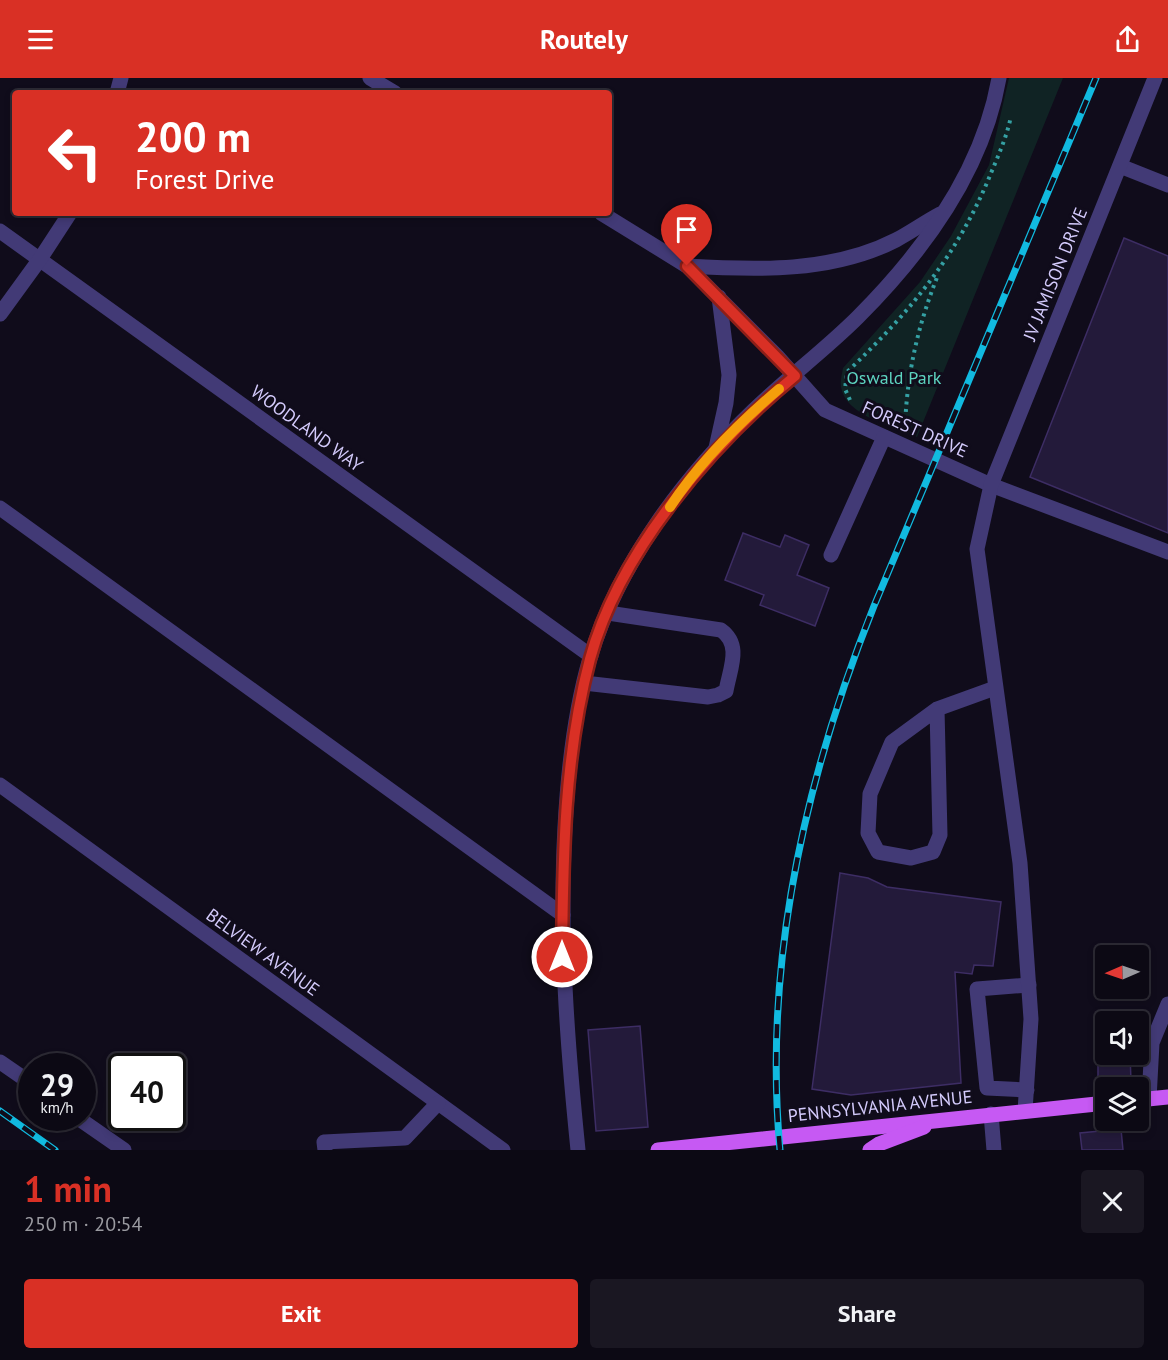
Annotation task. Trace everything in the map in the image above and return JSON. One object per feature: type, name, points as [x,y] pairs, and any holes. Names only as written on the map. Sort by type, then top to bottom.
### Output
[{"type":"main road","points":[[1149,1099],[1168,1097]]},
{"type":"main road","name":"PENNSYLVANIA AVENUE","points":[[658,1150],[1095,1104]]},
{"type":"main road","points":[[870,1150],[879,1144],[943,1119]]},
{"type":"main road","points":[[722,1144],[750,1150]]},
{"type":"street","points":[[370,78],[390,90]]},
{"type":"street","points":[[578,1150],[566,1039],[563,915],[568,776],[574,728],[584,683],[591,656],[608,612],[638,555],[672,503],[716,449],[756,409],[858,317],[905,267],[945,211],[980,144],[994,106],[999,78]]},
{"type":"street","name":"JV JAMISON DRIVE","points":[[1025,1111],[1031,1019],[1020,863],[977,549],[990,485],[1155,78]]},
{"type":"street","points":[[1120,166],[1168,185]]},
{"type":"street","points":[[687,266],[754,270],[808,265],[855,255],[894,240],[945,211]]},
{"type":"street","points":[[0,314],[40,260],[67,216]]},
{"type":"street","name":"FOREST DRIVE","points":[[606,216],[687,266],[795,376],[825,410],[990,485],[1168,552]]},
{"type":"street","name":"WOODLAND WAY","points":[[0,231],[591,656]]},
{"type":"street","points":[[716,449],[726,403],[729,375],[718,297]]},
{"type":"street","points":[[831,555],[884,436]]},
{"type":"street","points":[[0,508],[563,915]]},
{"type":"street","points":[[584,683],[708,697],[726,691],[735,647],[730,636],[721,630],[608,612]]},
{"type":"street","points":[[937,709],[940,835],[933,852],[911,858],[878,852],[868,833],[870,794],[892,742],[937,709],[995,688]]},
{"type":"street","name":"BELVIEW AVENUE","points":[[0,785],[503,1150]]},
{"type":"street","points":[[1026,1090],[987,1088],[977,989],[1029,985]]},
{"type":"street","points":[[1147,1077],[1152,1043],[1168,1004]]},
{"type":"street","points":[[0,1062],[18,1074]]},
{"type":"street","points":[[325,1150],[324,1142],[405,1138],[438,1103]]},
{"type":"street","points":[[991,1114],[994,1150]]},
{"type":"street","points":[[96,1131],[124,1150]]},
{"type":"path","points":[[856,406],[845,389],[847,372],[894,326],[926,289],[962,236],[984,191],[1009,128],[1012,111]]},
{"type":"path","points":[[904,427],[910,364],[916,337],[940,268]]},
{"type":"path","points":[[894,423],[912,430]]},
{"type":"green space","name":"Oswald Park","points":[[1009,78],[1063,78],[917,437],[872,419],[851,405],[844,397],[841,387],[843,368],[920,282],[951,236],[989,165]]},
{"type":"building","points":[[1124,238],[1168,256],[1168,533],[1030,477]]},
{"type":"building","points":[[743,533],[780,547],[785,535],[809,545],[797,575],[829,588],[815,626],[760,605],[764,595],[725,580]]},
{"type":"building","points":[[840,873],[868,878],[887,887],[1001,902],[993,966],[974,965],[972,974],[955,972],[961,1083],[851,1095],[812,1089]]},
{"type":"building","points":[[640,1026],[648,1127],[596,1131],[588,1030]]},
{"type":"building","points":[[1098,1065],[1130,1065],[1131,1077],[1098,1077]]},
{"type":"building","points":[[1121,1131],[1123,1150],[1082,1150],[1080,1133]]},
{"type":"railway","points":[[780,1150],[776,1080],[778,1011],[784,941],[809,805],[828,737],[849,671],[874,606],[1096,78]]},
{"type":"railway","points":[[0,1111],[55,1150]]},
{"type":"slow traffic","points":[[670,507],[716,449],[779,389]]},
{"type":"route","points":[[562,957],[563,868],[568,776],[574,728],[591,656],[613,600],[638,555],[672,503],[716,449],[756,409],[795,376],[687,266]]}]
